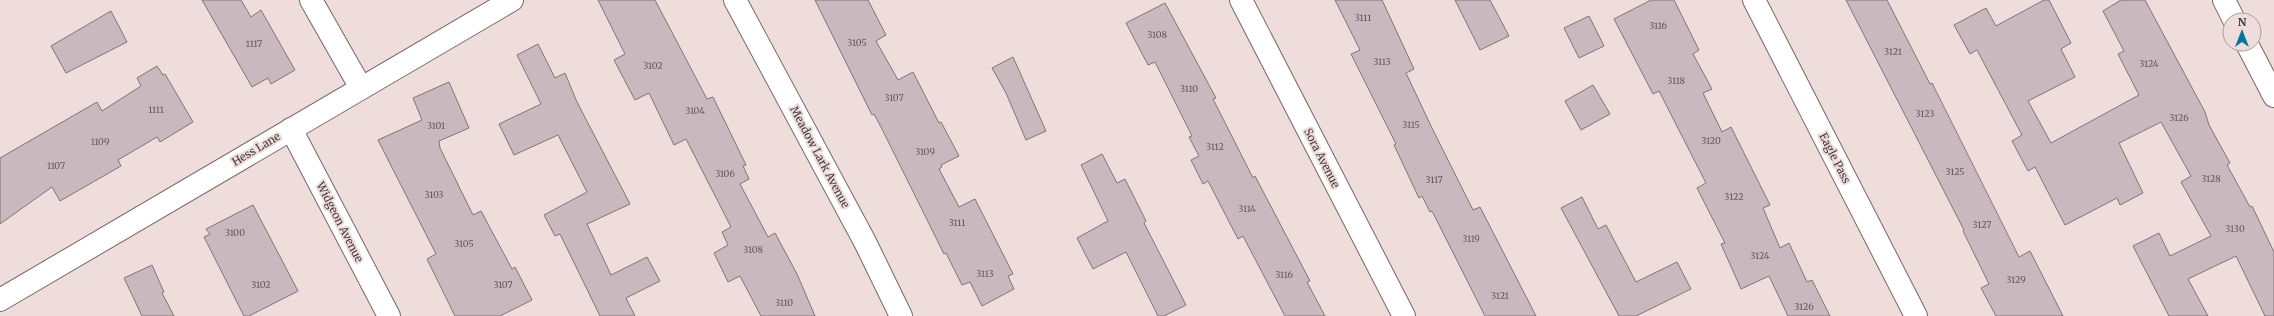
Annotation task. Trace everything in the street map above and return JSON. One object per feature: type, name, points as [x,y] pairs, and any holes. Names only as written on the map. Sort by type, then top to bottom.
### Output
[{"type":"street","points":[[311,0],[361,88]]},
{"type":"street","name":"Hess Lane","points":[[0,300],[512,0]]},
{"type":"street","name":"Meadow Lark Avenue","points":[[735,0],[865,242],[901,316]]},
{"type":"street","name":"Sora Avenue","points":[[1241,0],[1404,316]]},
{"type":"street","name":"Eagle Pass","points":[[1754,0],[1916,316]]},
{"type":"street","points":[[2224,0],[2230,12]]},
{"type":"street","points":[[2251,52],[2274,96]]},
{"type":"street","name":"Widgeon Avenue","points":[[291,129],[389,316]]},
{"type":"building","points":[[202,0],[241,0],[251,17],[261,10],[295,70],[271,84],[268,78],[252,87]]},
{"type":"building","points":[[598,0],[655,0],[707,99],[713,97],[746,165],[743,166],[749,179],[740,184],[768,237],[775,233],[797,274],[815,316],[761,316],[740,276],[728,282],[714,253],[728,245],[722,232],[731,227],[686,139],[674,145],[649,93],[635,100],[614,60],[625,54]]},
{"type":"building","points":[[815,0],[868,0],[886,35],[876,41],[898,80],[913,72],[939,123],[941,122],[959,156],[941,165],[942,167],[939,169],[959,207],[975,199],[1013,274],[1008,276],[1014,289],[982,306],[970,282],[962,285],[946,253],[944,254],[881,127],[874,114],[872,115]]},
{"type":"building","points":[[1335,0],[1382,0],[1414,69],[1406,73],[1431,126],[1473,210],[1480,207],[1536,316],[1485,316],[1432,211],[1430,212],[1422,196],[1419,198],[1394,145],[1396,144],[1351,54],[1360,50]]},
{"type":"building","points":[[1455,0],[1490,0],[1509,36],[1480,50]]},
{"type":"building","points":[[1651,0],[1674,0],[1699,50],[1693,54],[1712,89],[1703,93],[1722,132],[1731,127],[1770,205],[1763,208],[1780,248],[1789,243],[1807,282],[1812,280],[1830,316],[1788,316],[1769,276],[1741,289],[1721,244],[1725,243],[1697,188],[1706,183],[1659,91],[1653,94],[1614,19]]},
{"type":"building","points":[[1846,0],[1887,0],[1930,84],[1932,83],[2019,257],[2030,251],[2063,316],[1996,316],[1981,288],[1989,284],[1963,231],[1964,230]]},
{"type":"building","points":[[2044,0],[2049,0],[2071,43],[2061,49],[2075,77],[2028,101],[2051,143],[2139,95],[2118,54],[2124,51],[2103,11],[2121,0],[2145,0],[2205,112],[2209,125],[2230,163],[2227,165],[2250,207],[2252,206],[2274,252],[2274,316],[2265,316],[2236,256],[2188,279],[2208,316],[2169,316],[2133,246],[2159,233],[2170,256],[2211,236],[2181,182],[2191,176],[2161,122],[2119,143],[2143,193],[2120,205],[2117,198],[2065,225],[2035,167],[2028,171],[2012,141],[2022,135],[1977,50],[1970,54],[1954,25],[1986,8],[1996,26]]},
{"type":"building","points":[[1165,3],[1216,98],[1213,99],[1253,178],[1255,176],[1310,281],[1307,282],[1325,316],[1285,316],[1243,236],[1238,239],[1208,181],[1203,184],[1191,160],[1199,156],[1189,137],[1192,136],[1155,62],[1148,65],[1126,23]]},
{"type":"building","points":[[111,11],[127,42],[66,73],[51,46]]},
{"type":"building","points":[[1589,16],[1604,46],[1579,58],[1564,28]]},
{"type":"building","points":[[538,44],[555,78],[565,73],[577,102],[630,204],[587,224],[611,275],[647,257],[660,281],[626,298],[635,316],[600,316],[560,234],[555,236],[544,215],[587,192],[558,135],[514,155],[499,124],[541,104],[517,55]]},
{"type":"building","points":[[1013,57],[1046,131],[1026,140],[1006,93],[992,68]]},
{"type":"building","points":[[157,66],[163,75],[165,74],[193,122],[160,142],[157,137],[118,160],[121,166],[60,201],[52,187],[0,224],[0,158],[97,102],[102,111],[141,86],[137,78]]},
{"type":"building","points":[[449,82],[469,128],[439,141],[440,148],[473,215],[481,211],[512,269],[515,267],[532,300],[500,316],[455,316],[427,259],[436,254],[378,140],[422,120],[413,98]]},
{"type":"building","points":[[1593,85],[1610,114],[1581,130],[1565,101]]},
{"type":"building","points":[[1102,154],[1117,183],[1125,179],[1146,221],[1144,223],[1186,305],[1164,316],[1158,316],[1126,252],[1093,269],[1077,238],[1108,221],[1081,165]]},
{"type":"building","points":[[1582,197],[1598,229],[1606,225],[1636,282],[1677,262],[1691,289],[1636,316],[1619,316],[1561,208]]},
{"type":"building","points":[[253,205],[298,291],[249,316],[244,316],[204,237],[210,234],[206,229]]},
{"type":"building","points":[[152,265],[164,292],[162,293],[174,316],[142,316],[124,278]]}]
